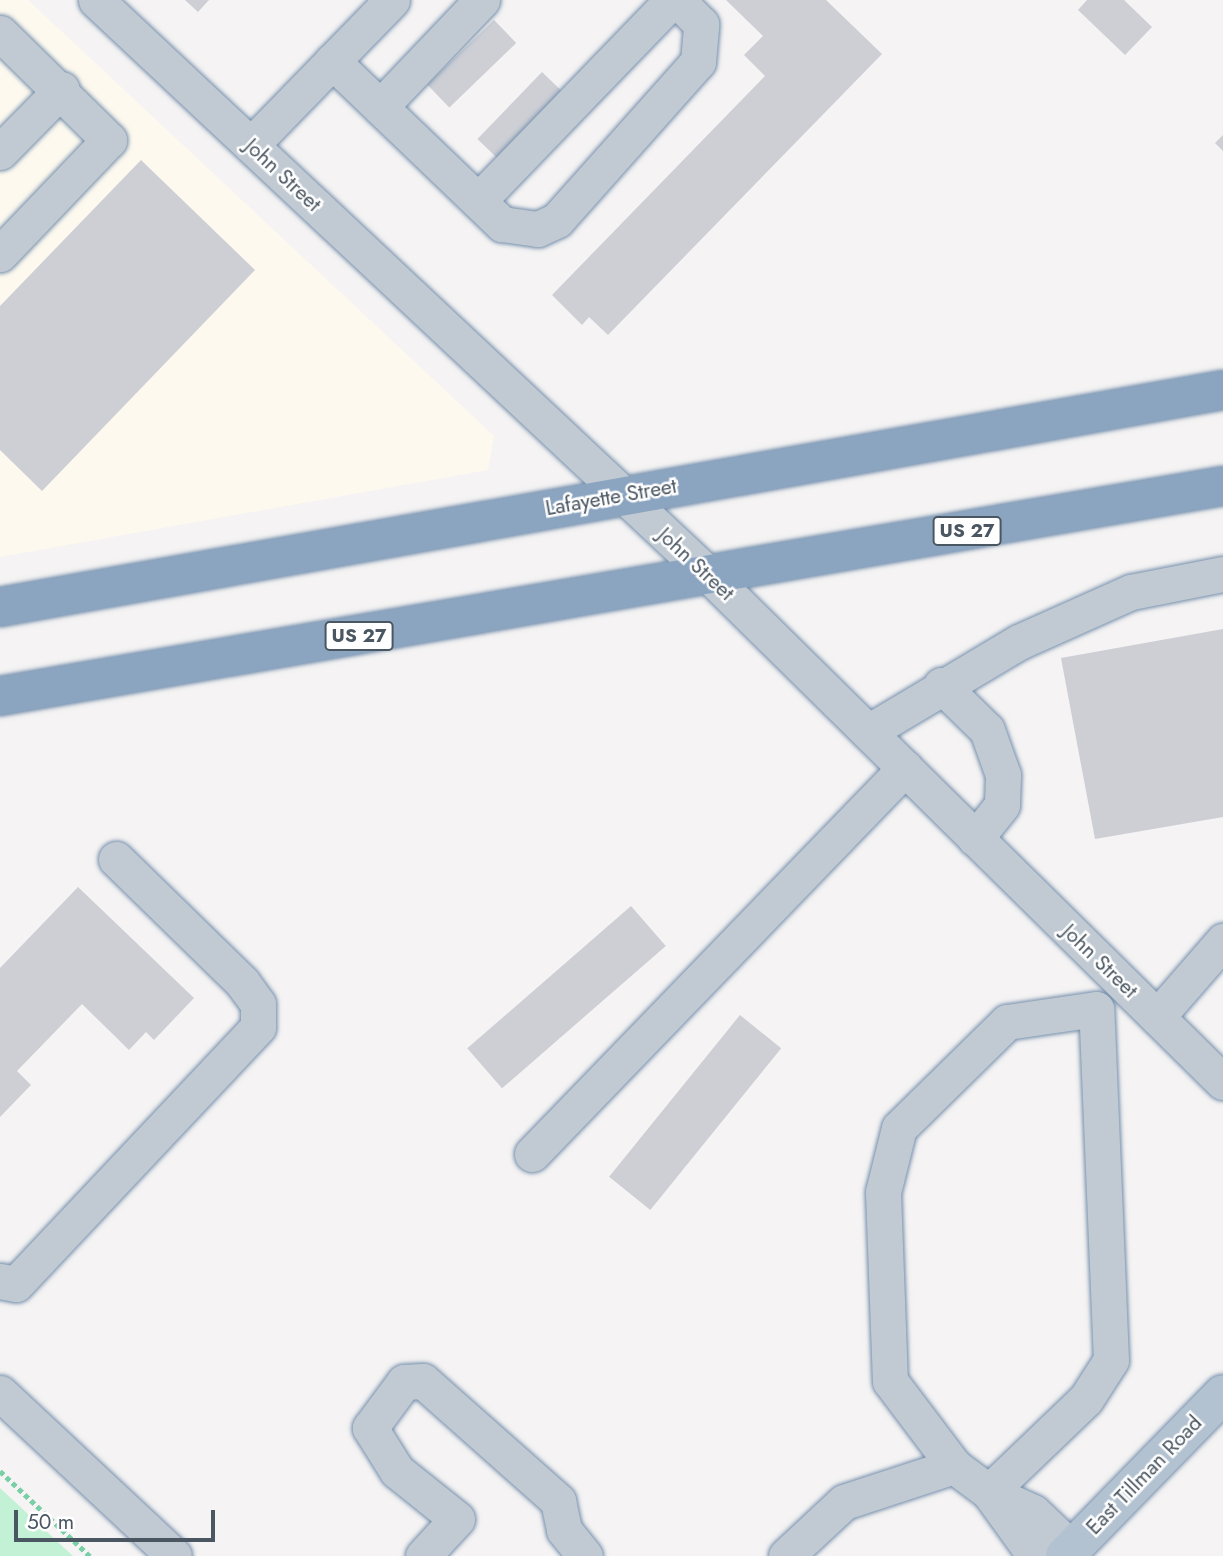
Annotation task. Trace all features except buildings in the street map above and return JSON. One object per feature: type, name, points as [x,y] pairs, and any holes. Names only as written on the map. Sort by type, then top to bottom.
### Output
[{"type":"highway","name":"Lafayette Street","points":[[0,607],[1223,390]]},
{"type":"highway","name":"US 27","points":[[0,695],[711,577],[1223,486]]},
{"type":"main road","name":"East Tillman Road","points":[[1057,1554],[1223,1394]]},
{"type":"street","name":"John Street","points":[[96,0],[711,577],[1223,1082]]},
{"type":"street","points":[[251,145],[392,0]]},
{"type":"street","points":[[380,107],[482,0]]},
{"type":"street","points":[[332,61],[380,107],[478,201],[502,224],[520,230],[557,220],[698,62],[701,24],[674,0],[478,201]]},
{"type":"street","points":[[0,33],[62,89],[108,141],[0,254]]},
{"type":"street","points":[[0,152],[62,89]]},
{"type":"street","points":[[869,732],[941,685],[1019,642],[1131,592],[1223,574]]},
{"type":"street","points":[[941,685],[987,730],[1003,775],[1002,804],[975,839]]},
{"type":"street","points":[[533,1154],[905,768]]},
{"type":"street","points":[[0,1281],[16,1284],[258,1027],[258,1004],[242,982],[116,859]]},
{"type":"street","points":[[1157,1017],[1223,941]]},
{"type":"street","points":[[1057,1554],[1033,1513],[989,1492],[954,1466],[890,1381],[883,1192],[899,1128],[1007,1021],[1096,1009],[1124,985]]},
{"type":"street","points":[[989,1492],[1086,1399],[1111,1360],[1096,1009]]},
{"type":"street","points":[[423,1556],[457,1520],[397,1471],[370,1428],[404,1382],[423,1381],[558,1501],[564,1530],[585,1556]]},
{"type":"street","points":[[0,1393],[174,1556]]},
{"type":"street","points":[[786,1556],[844,1502],[954,1466]]},
{"type":"path","points":[[0,1471],[90,1556]]},
{"type":"shaded area","points":[[0,0],[28,0],[494,436],[488,470],[0,557]]},
{"type":"green space","points":[[0,1488],[73,1556],[0,1556]]}]
